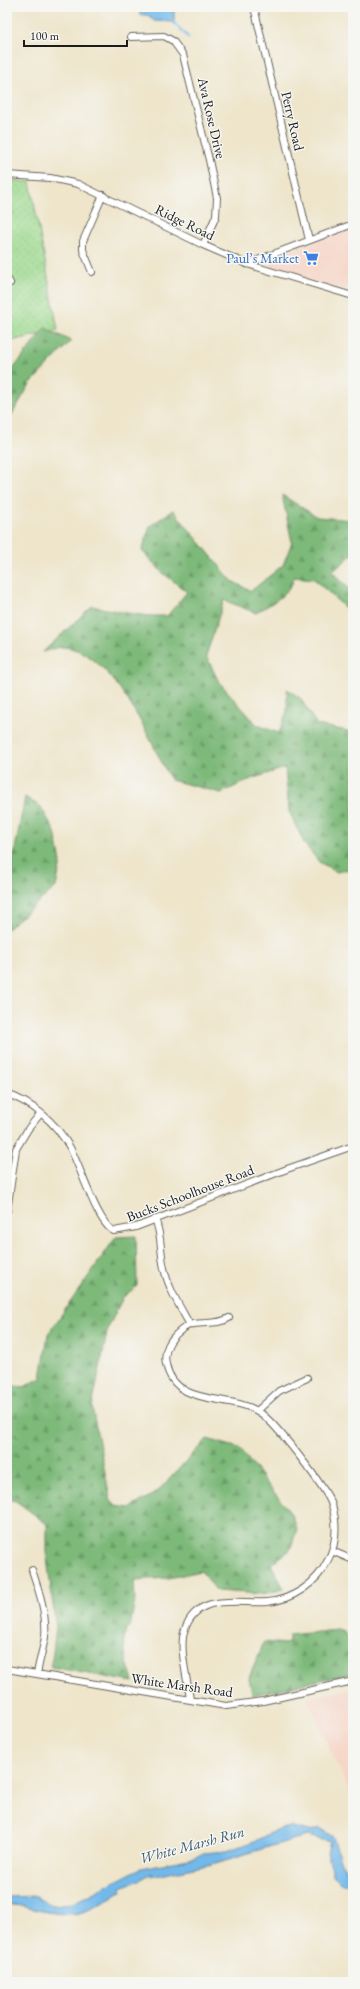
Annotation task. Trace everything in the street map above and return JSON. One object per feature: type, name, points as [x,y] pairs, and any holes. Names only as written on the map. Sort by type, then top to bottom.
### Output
[{"type":"street","name":"Perry Road","points":[[254,7],[309,240]]},
{"type":"street","name":"Ava Rose Drive","points":[[131,37],[164,36],[173,41],[186,61],[217,198],[216,216],[203,245]]},
{"type":"street","name":"Ridge Road","points":[[7,175],[62,180],[82,186],[203,245],[247,264],[353,296]]},
{"type":"street","points":[[92,272],[83,250],[83,241],[103,195]]},
{"type":"street","points":[[247,264],[353,224]]},
{"type":"street","name":"Bucks Schoolhouse Road","points":[[7,1094],[27,1103],[41,1113],[56,1127],[70,1146],[105,1224],[110,1229],[118,1231],[138,1226],[287,1169],[353,1146]]},
{"type":"street","points":[[7,1211],[16,1149],[28,1129],[41,1113]]},
{"type":"street","points":[[155,1219],[158,1227],[164,1269],[190,1325]]},
{"type":"street","points":[[190,1700],[182,1641],[185,1629],[197,1611],[205,1606],[217,1602],[267,1602],[288,1597],[302,1590],[312,1582],[323,1569],[332,1551],[336,1524],[331,1502],[322,1487],[273,1423],[257,1411],[235,1403],[193,1395],[183,1391],[173,1382],[165,1361],[168,1345],[174,1336],[190,1325],[202,1322],[222,1323],[229,1318]]},
{"type":"street","points":[[257,1411],[279,1391],[307,1378]]},
{"type":"street","points":[[332,1551],[353,1560]]},
{"type":"street","points":[[32,1570],[39,1592],[44,1617],[45,1637],[37,1674]]},
{"type":"street","name":"White Marsh Road","points":[[7,1670],[226,1706],[353,1681]]},
{"type":"shaded area","points":[[353,227],[353,267],[346,290],[273,269],[271,262],[273,257]]},
{"type":"shaded area","points":[[353,1688],[353,1800],[307,1698]]},
{"type":"green space","points":[[7,180],[30,182],[58,330],[7,342]]},
{"type":"green space","points":[[45,328],[71,341],[30,384],[7,423],[7,377]]},
{"type":"green space","points":[[282,495],[317,517],[353,520],[353,554],[332,572],[353,592],[353,615],[314,579],[294,577],[289,589],[279,598],[256,613],[224,600],[206,656],[219,682],[257,725],[279,733],[287,711],[287,689],[300,698],[317,725],[353,732],[353,868],[337,872],[319,862],[304,843],[289,811],[285,768],[251,779],[221,793],[171,780],[128,700],[99,664],[82,653],[64,647],[43,652],[92,606],[138,615],[167,616],[187,592],[163,573],[142,551],[150,526],[173,510],[232,581],[251,591],[283,565],[292,542]]},
{"type":"green space","points":[[25,797],[41,807],[55,832],[61,862],[56,887],[7,929],[7,873],[11,870]]},
{"type":"green space","points":[[136,1236],[137,1286],[123,1297],[108,1328],[92,1407],[110,1498],[115,1506],[130,1508],[157,1492],[207,1439],[239,1448],[292,1515],[297,1529],[290,1550],[271,1564],[284,1589],[262,1594],[217,1591],[201,1571],[169,1578],[134,1580],[135,1600],[131,1622],[124,1637],[125,1654],[133,1682],[51,1667],[56,1628],[47,1558],[47,1524],[16,1501],[7,1499],[7,1385],[24,1387],[41,1378],[48,1334],[116,1237]]},
{"type":"green space","points":[[337,1630],[344,1632],[353,1650],[353,1673],[252,1695],[249,1678],[264,1642],[286,1644],[289,1642],[289,1635]]},
{"type":"water","points":[[140,7],[170,7],[174,11],[174,22],[154,21],[148,15],[140,15]]},
{"type":"water","name":"White Marsh Run","points":[[291,1827],[310,1831],[319,1828],[333,1837],[341,1863],[346,1870],[353,1874],[353,1884],[342,1884],[332,1876],[332,1869],[327,1853],[330,1842],[308,1836],[212,1864],[151,1877],[152,1873],[138,1881],[121,1887],[122,1890],[110,1898],[83,1912],[74,1914],[52,1913],[7,1905],[7,1897],[36,1896],[52,1905],[73,1903],[141,1868],[194,1858],[203,1853],[227,1851],[257,1840],[276,1830]]},
{"type":"waterway","points":[[173,22],[189,38]]},
{"type":"place","name":"Paul’s Market","points":[[311,258]]}]
